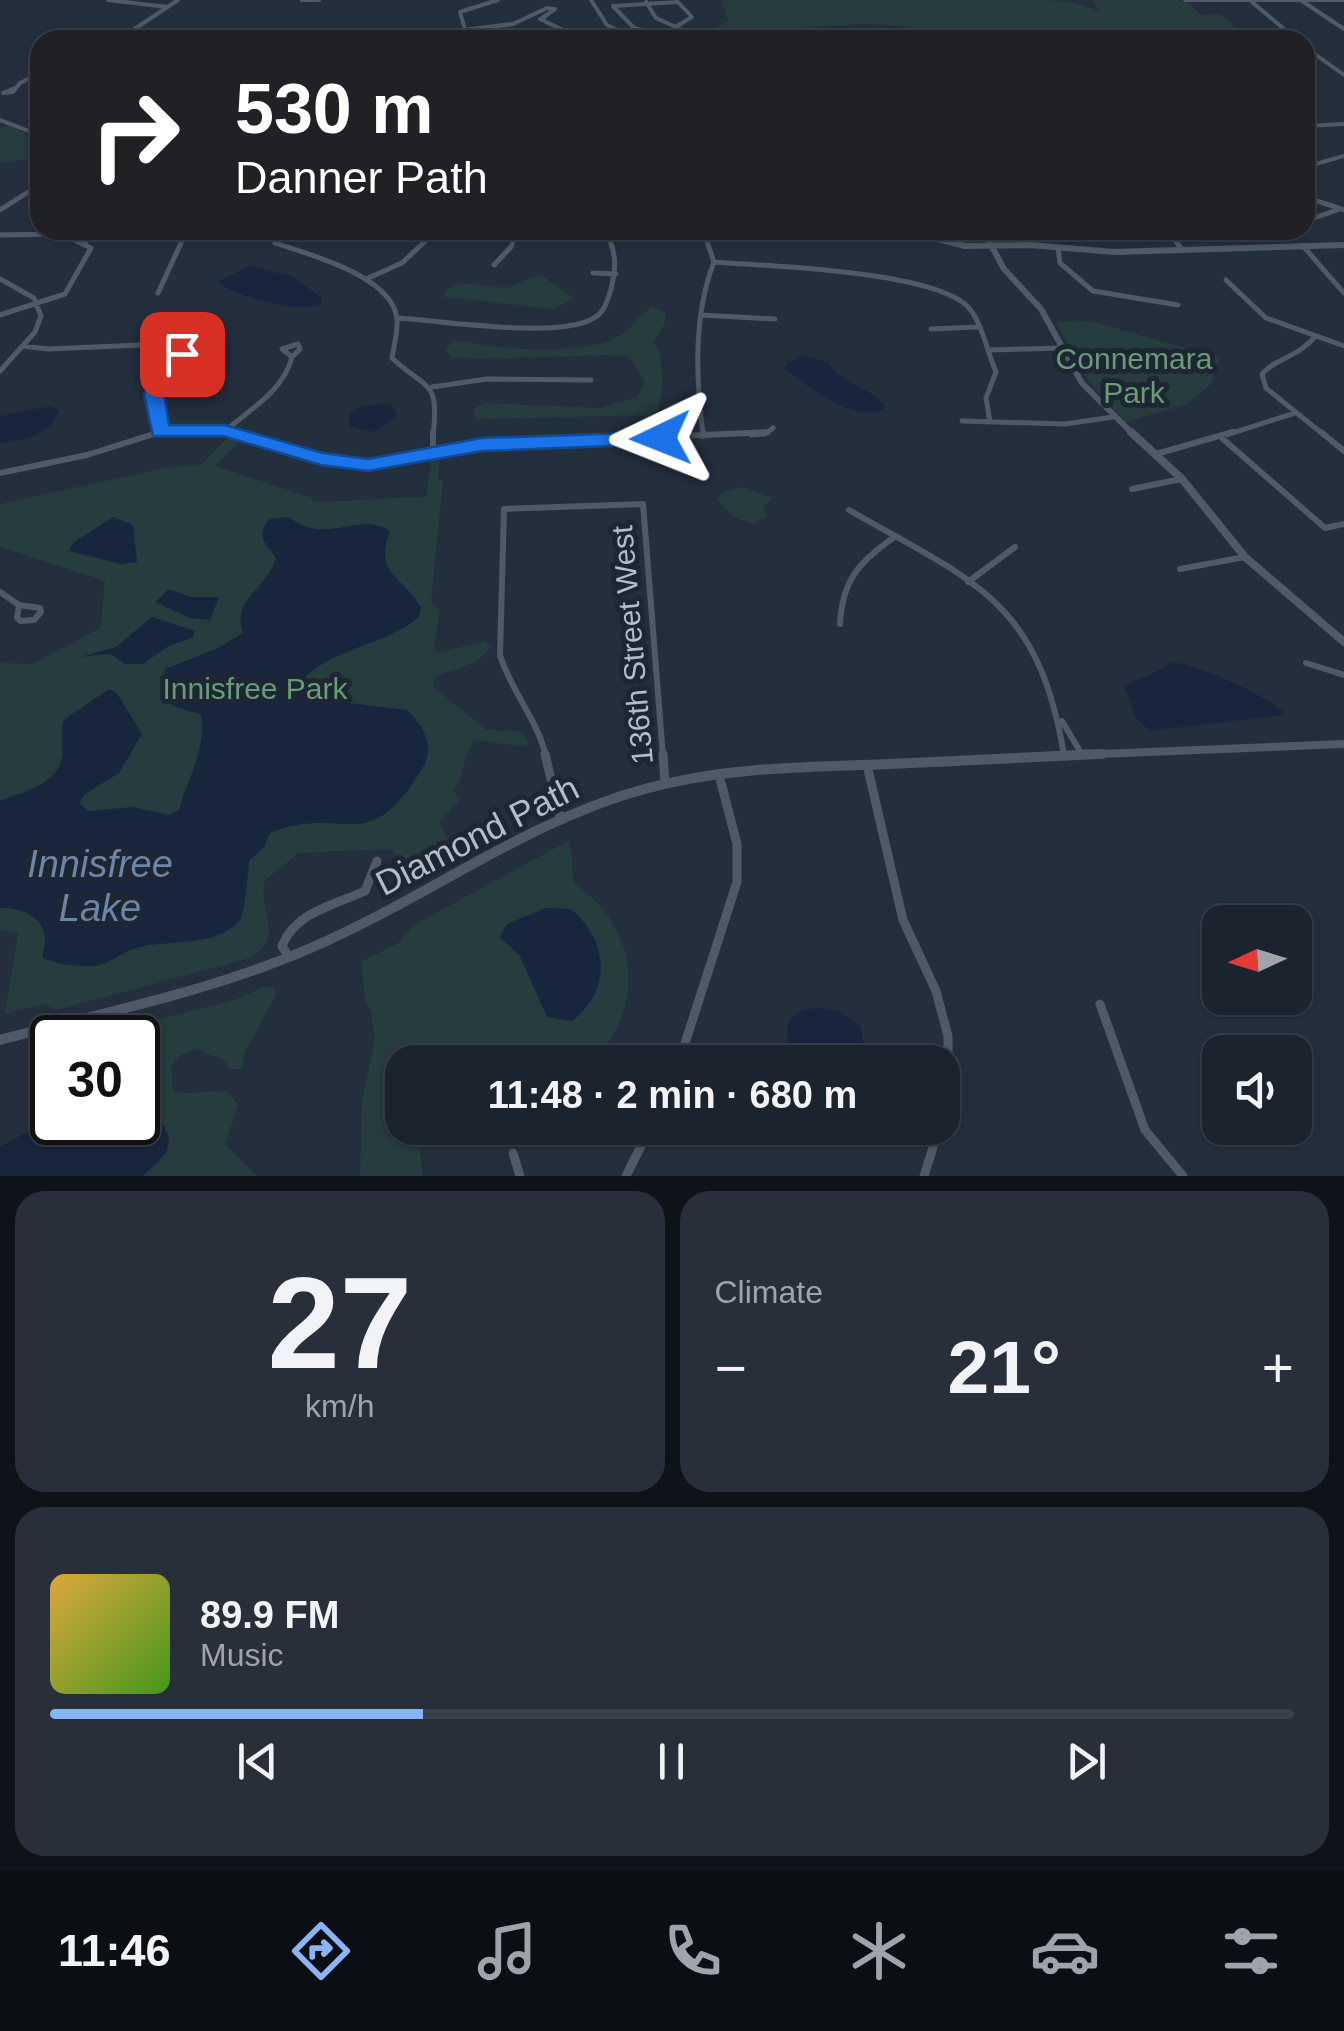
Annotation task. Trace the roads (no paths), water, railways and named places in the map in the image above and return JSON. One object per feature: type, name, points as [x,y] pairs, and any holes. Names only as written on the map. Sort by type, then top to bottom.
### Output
[{"type":"street","points":[[108,0],[170,7]]},
{"type":"street","points":[[134,30],[178,0]]},
{"type":"street","points":[[302,0],[318,0]]},
{"type":"street","points":[[498,0],[460,12],[464,30],[506,26],[532,18],[547,8],[556,10],[541,19]]},
{"type":"street","points":[[591,0],[607,25],[617,30]]},
{"type":"street","points":[[1186,0],[1344,0]]},
{"type":"street","points":[[1301,0],[1344,29]]},
{"type":"street","points":[[1251,1],[1285,30]]},
{"type":"street","points":[[646,2],[656,18],[682,30]]},
{"type":"street","points":[[640,30],[620,18],[615,4],[678,2],[692,18],[677,26]]},
{"type":"street","points":[[532,18],[564,30]]},
{"type":"street","points":[[1315,54],[1344,75]]},
{"type":"street","points":[[14,88],[30,79]]},
{"type":"street","points":[[0,120],[30,130]]},
{"type":"street","points":[[1315,126],[1343,125]]},
{"type":"street","points":[[1315,164],[1344,156]]},
{"type":"street","points":[[0,210],[30,191]]},
{"type":"street","points":[[1,199],[11,201]]},
{"type":"street","points":[[1315,201],[1342,210]]},
{"type":"street","points":[[1315,218],[1342,210]]},
{"type":"street","points":[[0,235],[30,236]]},
{"type":"street","points":[[158,293],[182,240]]},
{"type":"street","points":[[272,240],[330,258],[391,302],[397,318],[392,358],[432,387],[437,400],[430,433],[434,451]]},
{"type":"street","points":[[364,280],[402,264],[427,240]]},
{"type":"street","points":[[494,266],[513,240]]},
{"type":"street","points":[[397,318],[547,329],[573,327],[604,311],[618,254],[611,240]]},
{"type":"street","points":[[704,436],[698,388],[700,314],[703,290],[714,262],[706,240]]},
{"type":"street","points":[[937,240],[991,246],[1182,250],[1344,245]]},
{"type":"street","points":[[988,240],[1004,269],[1041,309],[1082,382],[1113,417],[1182,480],[1245,557],[1344,639]]},
{"type":"street","points":[[1175,240],[1182,250]]},
{"type":"street","points":[[0,315],[39,305],[71,288],[91,251],[86,241]]},
{"type":"street","points":[[1303,246],[1344,293]]},
{"type":"street","points":[[1058,248],[1060,263],[1093,291],[1178,304]]},
{"type":"street","points":[[714,262],[860,274],[921,284],[961,300],[978,327],[996,372],[986,398],[990,422]]},
{"type":"street","points":[[594,273],[616,274]]},
{"type":"street","points":[[0,279],[39,305]]},
{"type":"street","points":[[1226,280],[1266,318],[1344,346]]},
{"type":"street","points":[[0,371],[40,324],[39,305]]},
{"type":"street","points":[[700,314],[775,320]]},
{"type":"street","points":[[931,329],[978,327]]},
{"type":"street","points":[[1315,337],[1299,354],[1270,365],[1262,374],[1266,388],[1344,451]]},
{"type":"street","points":[[22,346],[49,349],[164,344],[177,348],[181,360],[152,401],[160,432]]},
{"type":"street","points":[[988,350],[1062,348]]},
{"type":"street","points":[[225,430],[278,386],[288,374],[292,357]]},
{"type":"street","points":[[432,387],[487,379],[591,380]]},
{"type":"street","points":[[1156,454],[1222,439],[1256,422],[1296,412]]},
{"type":"street","points":[[962,421],[1065,424],[1113,417]]},
{"type":"street","points":[[0,473],[87,455],[160,432],[192,428],[225,430],[344,464],[388,462],[482,444],[765,434],[772,428]]},
{"type":"street","points":[[1222,439],[1325,528],[1344,524]]},
{"type":"street","points":[[1132,489],[1182,480]]},
{"type":"street","name":"136th Street West","points":[[560,818],[539,728],[506,674],[500,655],[504,510],[643,504],[665,783]]},
{"type":"street","points":[[849,510],[1001,605],[1024,632],[1059,716],[1082,754]]},
{"type":"street","points":[[840,624],[840,596],[850,574],[865,557],[894,537]]},
{"type":"street","points":[[968,582],[1015,547]]},
{"type":"street","points":[[1180,569],[1245,557]]},
{"type":"street","points":[[0,592],[20,605]]},
{"type":"street","points":[[1306,663],[1344,675]]},
{"type":"street","points":[[1059,716],[1064,756]]},
{"type":"street","name":"Diamond Path","points":[[0,1040],[212,983],[289,957],[350,931],[560,818],[665,783],[718,774],[1344,741]]},
{"type":"street","points":[[867,765],[903,920],[936,991],[948,1045]]},
{"type":"street","points":[[685,1045],[737,882],[738,844],[718,774]]},
{"type":"street","points":[[289,957],[282,946],[293,924],[365,891],[376,861]]},
{"type":"street","points":[[1100,1004],[1145,1130],[1183,1176]]},
{"type":"street","points":[[626,1176],[642,1145]]},
{"type":"street","points":[[924,1176],[934,1145]]},
{"type":"street","points":[[514,1152],[520,1176]]},
{"type":"water","points":[[251,266],[293,277],[322,298],[322,304],[299,307],[268,302],[217,282]]},
{"type":"water","points":[[803,355],[828,362],[886,408],[861,412],[820,394],[785,369]]},
{"type":"water","points":[[391,405],[397,413],[375,432],[350,426],[349,413],[362,406]]},
{"type":"water","points":[[51,406],[59,410],[43,431],[0,443],[0,416]]},
{"type":"water","points":[[113,517],[133,525],[137,562],[121,564],[69,551],[73,543]]},
{"type":"water","name":"Innisfree Lake","points":[[289,517],[316,529],[366,524],[390,531],[385,557],[388,566],[421,607],[419,617],[389,635],[324,663],[296,686],[317,699],[407,710],[425,735],[428,750],[424,765],[387,813],[370,821],[296,825],[270,833],[264,847],[249,861],[241,917],[229,930],[204,939],[136,948],[99,965],[68,965],[43,958],[44,932],[36,919],[15,909],[0,908],[0,801],[52,776],[61,761],[64,720],[109,689],[116,692],[142,734],[119,773],[85,794],[79,803],[88,811],[133,807],[169,815],[179,810],[199,752],[201,715],[166,699],[165,669],[218,648],[243,633],[242,611],[276,558],[263,530],[269,519]]},
{"type":"water","points":[[168,589],[191,597],[219,597],[210,620],[190,618],[155,602]]},
{"type":"water","points":[[152,617],[195,631],[193,637],[167,647],[143,664],[125,664],[110,654],[80,657],[116,647]]},
{"type":"water","points":[[1170,662],[1232,682],[1285,715],[1150,731],[1136,718],[1125,688]]},
{"type":"water","points":[[546,908],[571,909],[584,922],[599,950],[601,965],[594,995],[572,1021],[547,1017],[520,956],[500,937],[507,924]]},
{"type":"water","points":[[807,1010],[838,1011],[861,1026],[862,1045],[789,1045],[791,1018]]},
{"type":"water","points":[[160,1123],[169,1138],[167,1152],[142,1176],[0,1176],[0,1147],[30,1130],[30,1145],[160,1145]]},
{"type":"park label","name":"Connemara Park","points":[[1134,375]]},
{"type":"park label","name":"Innisfree Park","points":[[255,688]]}]
